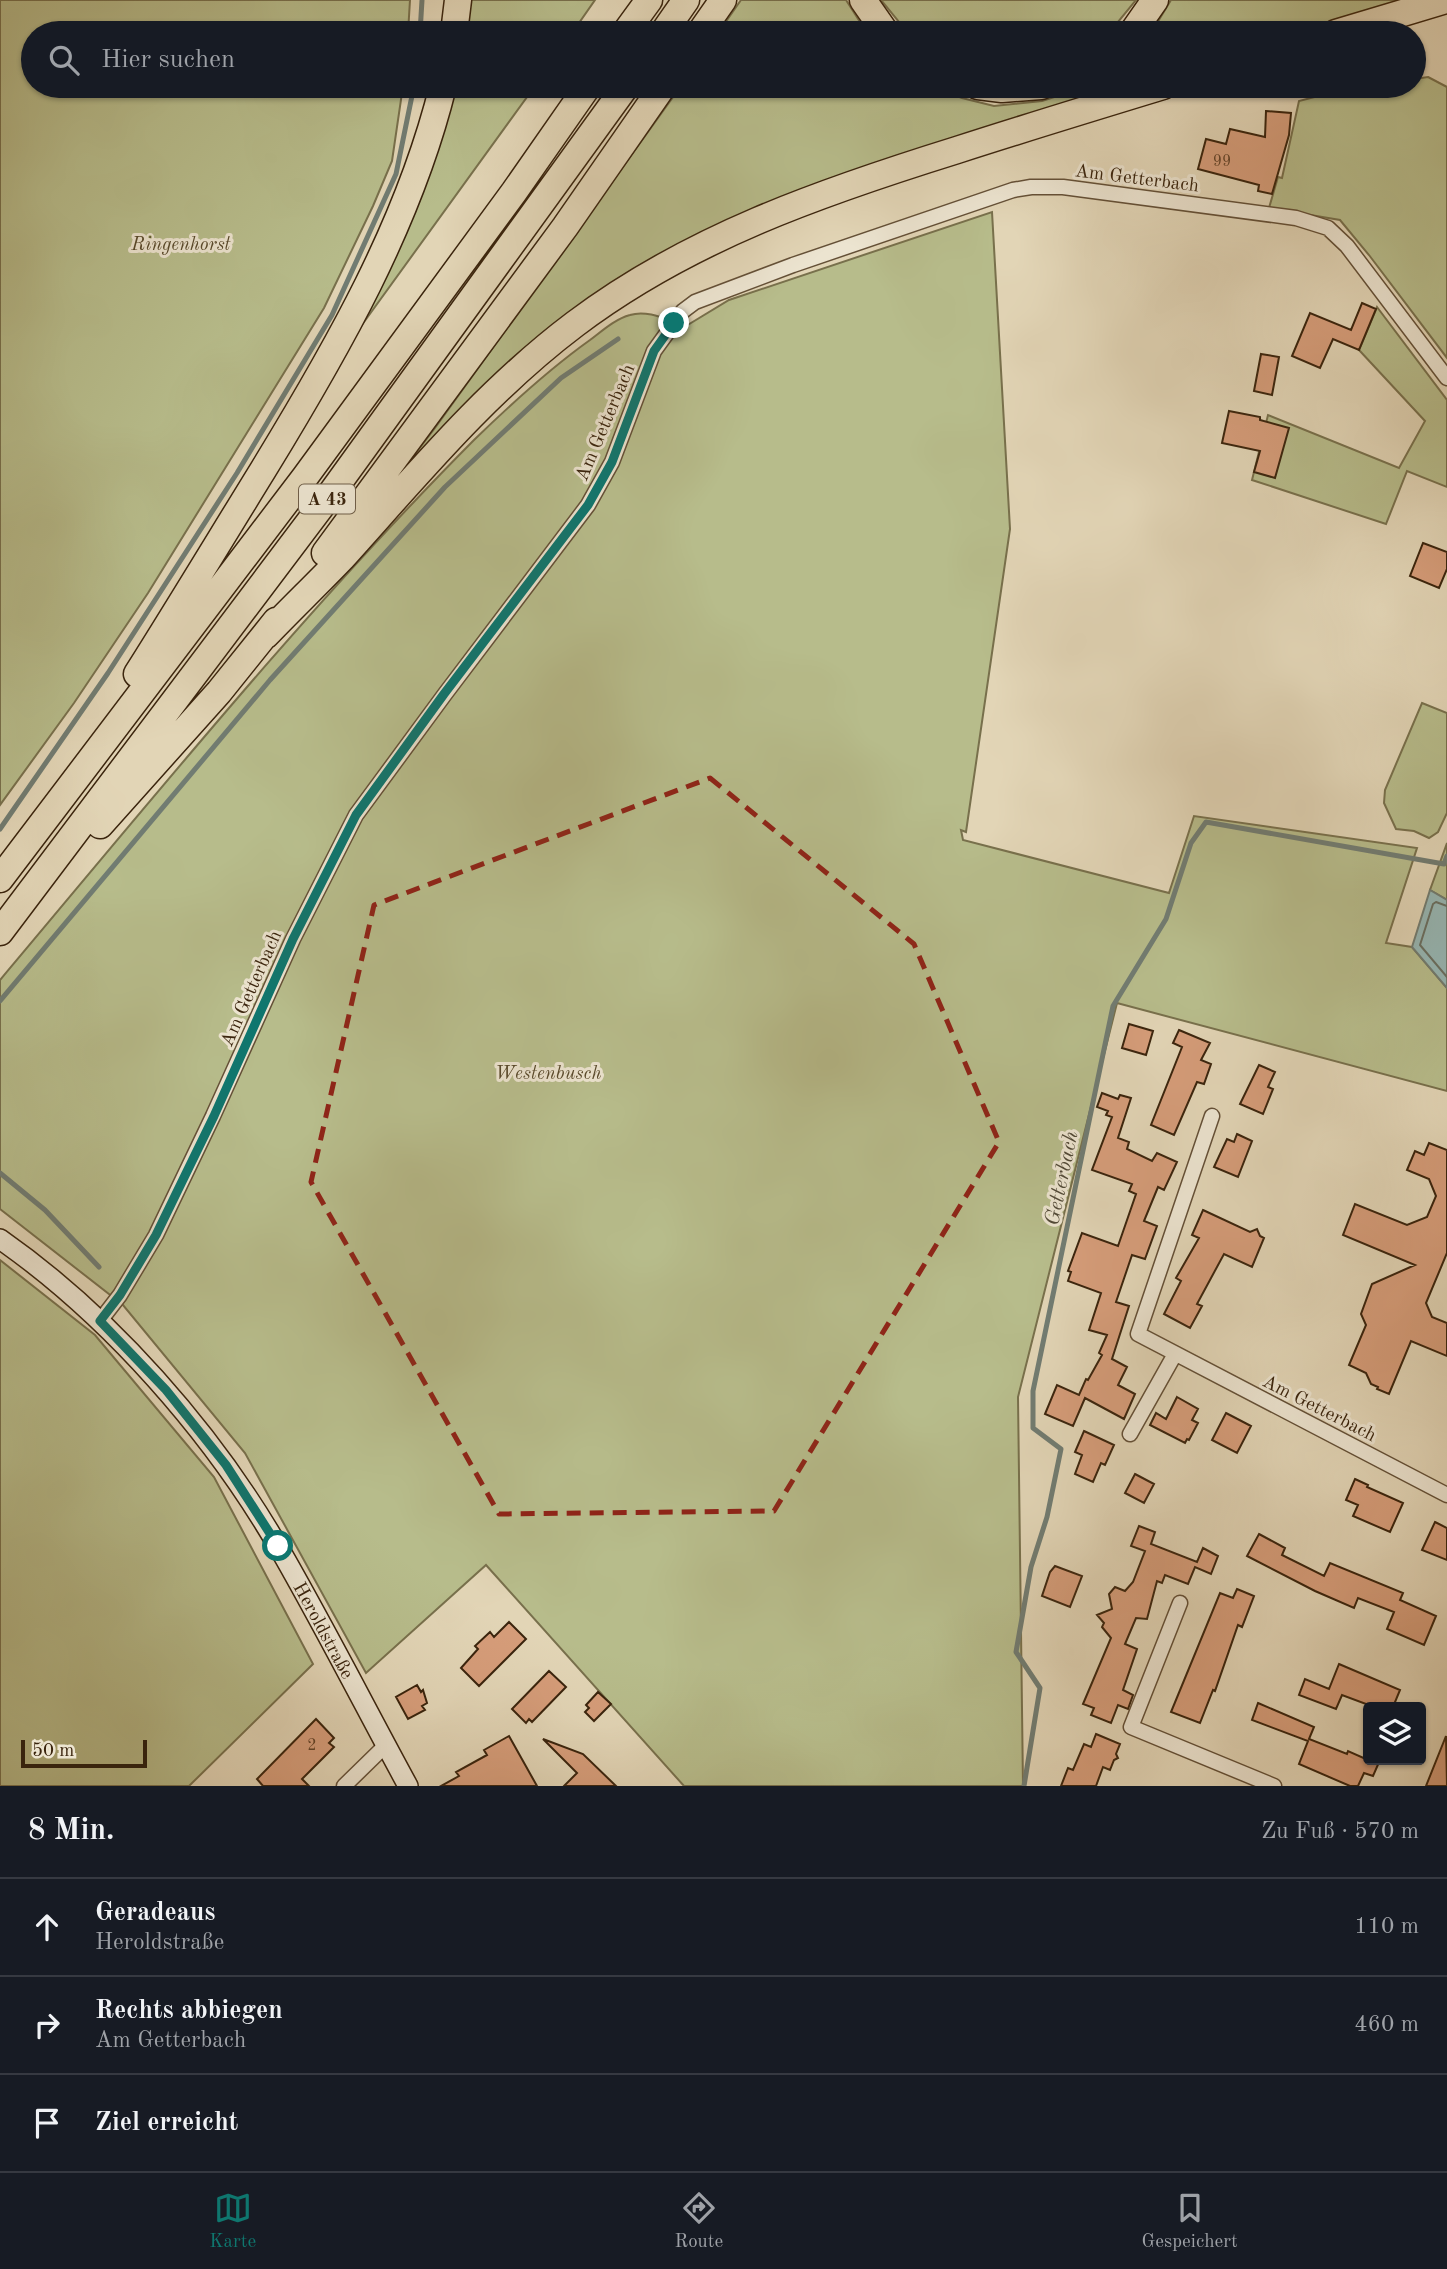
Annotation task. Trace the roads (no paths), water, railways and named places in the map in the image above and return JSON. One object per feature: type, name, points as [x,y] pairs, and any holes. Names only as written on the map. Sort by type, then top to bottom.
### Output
[{"type":"highway","points":[[455,21],[458,0]]},
{"type":"highway","points":[[634,21],[649,0]]},
{"type":"highway","points":[[671,21],[686,0]]},
{"type":"highway","points":[[708,21],[723,0]]},
{"type":"highway","points":[[863,0],[878,21]]},
{"type":"highway","points":[[1140,21],[1155,0]]},
{"type":"highway","points":[[1376,21],[1446,0]]},
{"type":"highway","points":[[50,811],[223,537],[343,334],[402,210],[424,153],[440,98]]},
{"type":"highway","name":"A 43","points":[[0,879],[208,607],[581,98]]},
{"type":"highway","name":"A 43","points":[[0,932],[332,492],[617,98]]},
{"type":"highway","points":[[266,635],[557,237],[655,98]]},
{"type":"highway","points":[[19,906],[145,776],[266,635],[341,558],[440,447],[501,386],[574,325],[630,286],[692,250],[775,212],[928,159],[1124,98]]},
{"type":"main road","name":"Heroldstraße","points":[[0,1239],[18,1251],[100,1321],[166,1390],[226,1465],[278,1546],[408,1786]]},
{"type":"street","name":"Am Getterbach","points":[[100,1321],[120,1295],[156,1235],[214,1116],[293,939],[356,815],[588,505],[612,462],[654,351],[683,311],[695,302],[793,265],[1013,190],[1063,187],[1279,215],[1328,228],[1342,240],[1447,378]]},
{"type":"street","name":"Am Getterbach","points":[[1212,1116],[1138,1334],[1447,1495]]},
{"type":"street","points":[[1130,1434],[1175,1354]]},
{"type":"street","points":[[1180,1603],[1131,1727],[1274,1786]]},
{"type":"street","points":[[344,1786],[386,1745]]},
{"type":"water","points":[[1430,890],[1447,900],[1447,988],[1412,947]]},
{"type":"waterway","points":[[421,21],[422,0]]},
{"type":"waterway","points":[[0,829],[108,673],[237,473],[332,315],[396,174],[412,98]]},
{"type":"waterway","points":[[0,1001],[270,680],[445,487],[561,378],[618,339]]},
{"type":"waterway","name":"Getterbach","points":[[1024,1786],[1040,1688],[1016,1652],[1031,1567],[1047,1517],[1061,1449],[1033,1428],[1033,1391],[1113,1006],[1166,919],[1191,843],[1206,822],[1444,864],[1447,856]]},
{"type":"waterway","points":[[0,1173],[45,1210],[99,1267]]},
{"type":"park label","name":"Ringenhorst","points":[[181,243]]},
{"type":"park label","name":"Westenbusch","points":[[548,1072]]}]
